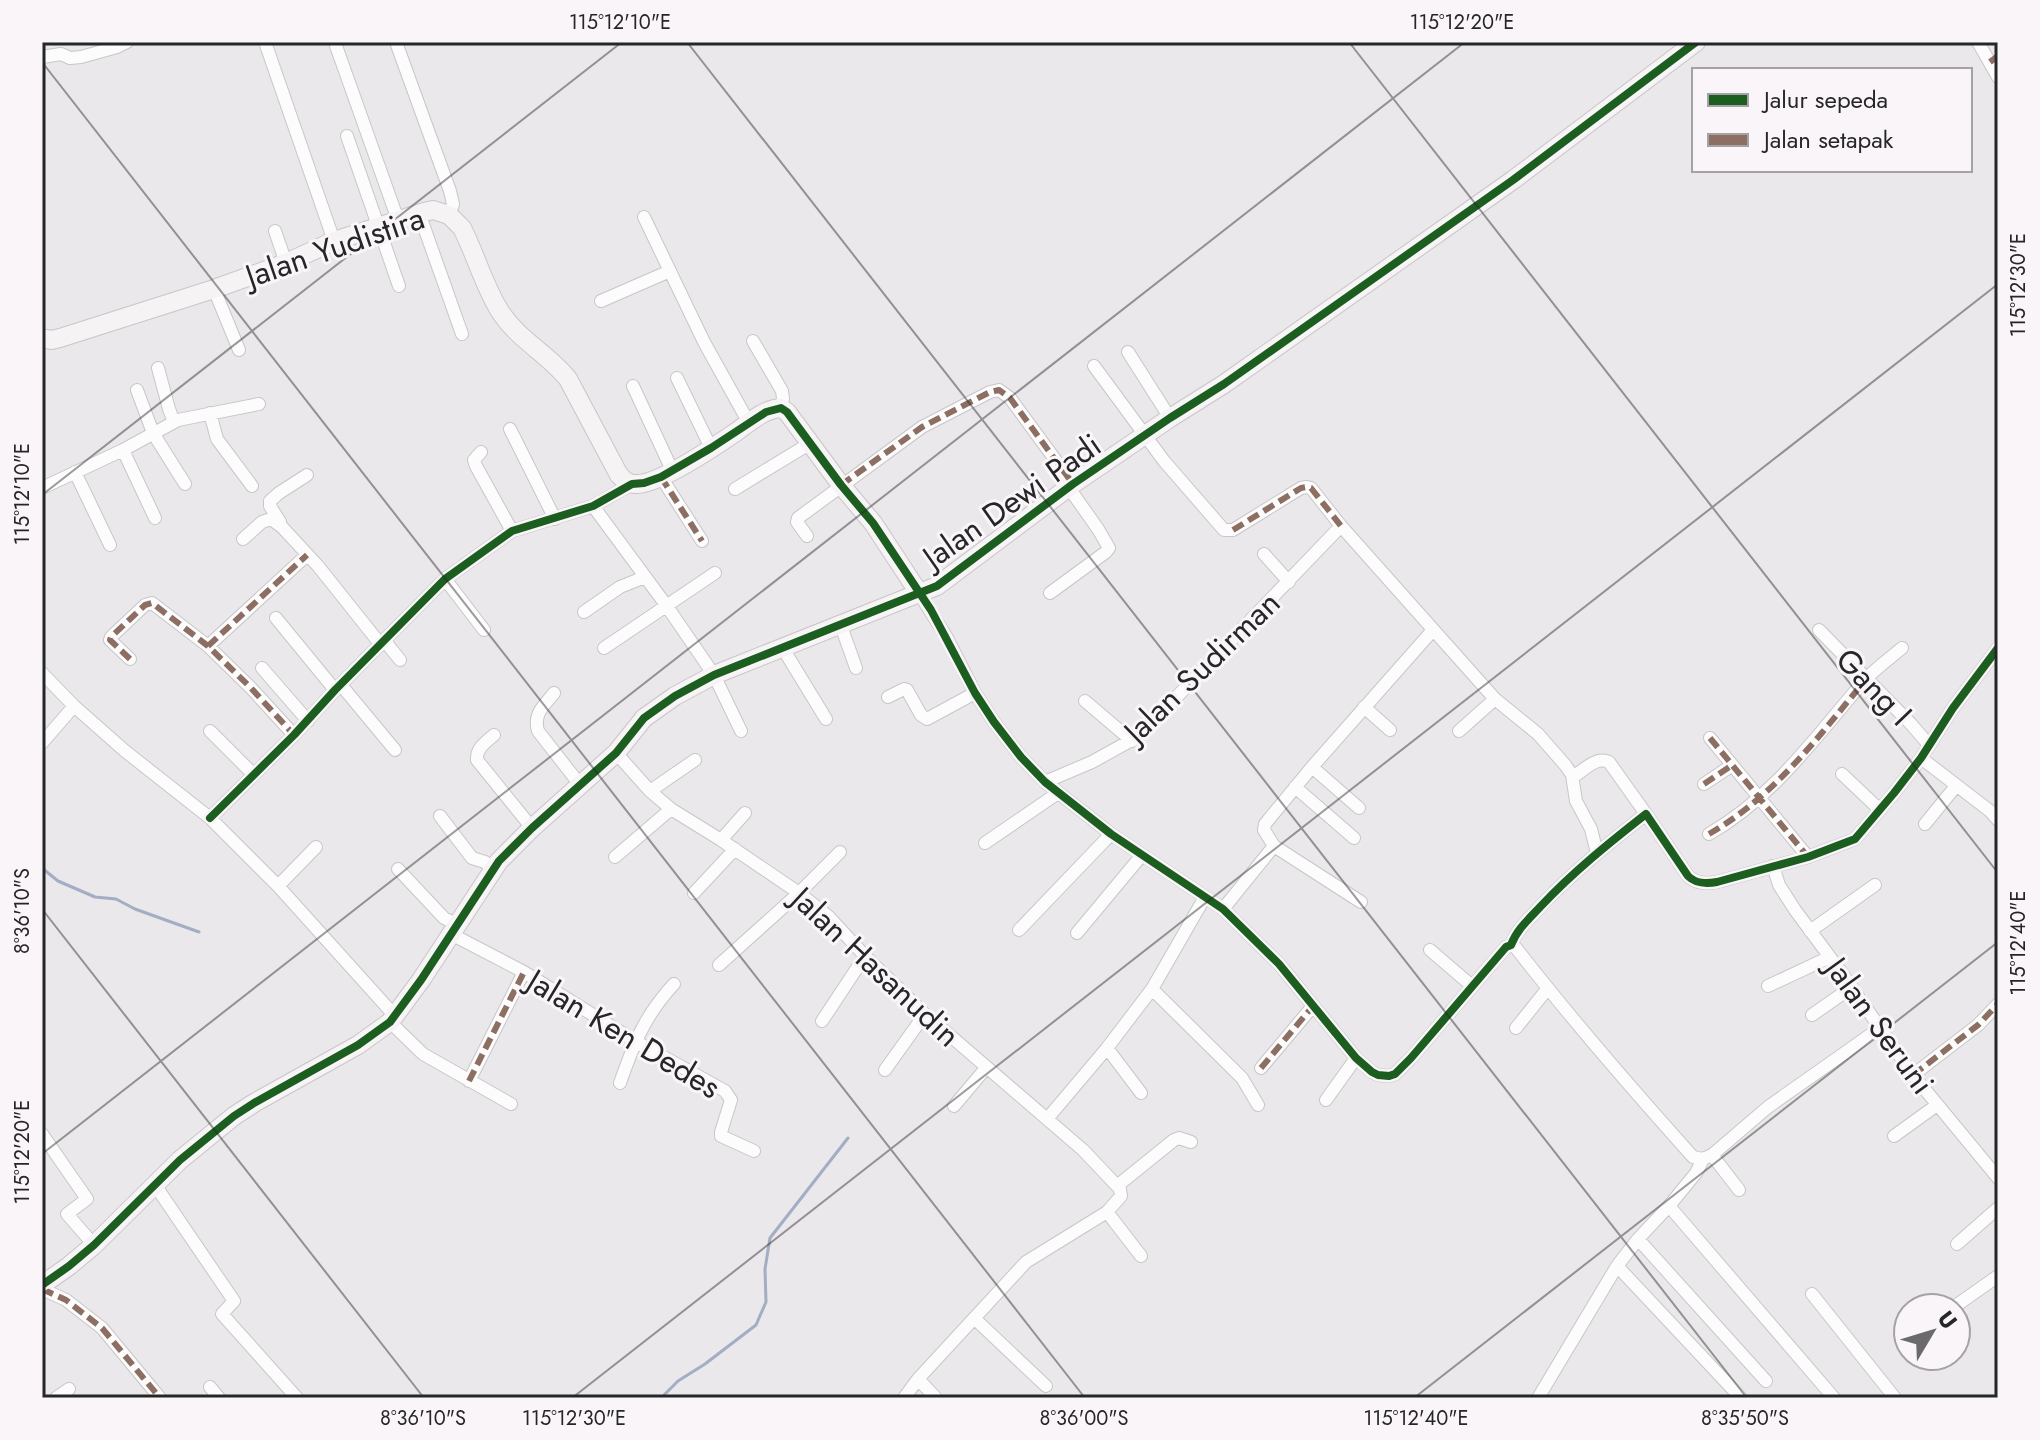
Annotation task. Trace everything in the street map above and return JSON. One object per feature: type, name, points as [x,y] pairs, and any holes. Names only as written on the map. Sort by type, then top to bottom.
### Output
[{"type":"street","points":[[42,57],[59,48],[70,58],[81,57],[127,42]]},
{"type":"street","points":[[265,42],[334,241]]},
{"type":"street","name":"Jalan Dewi Padi","points":[[43,1282],[94,1245],[180,1160],[234,1116],[349,1051],[392,1019],[493,870],[532,828],[616,753],[644,718],[675,696],[714,675],[937,586],[1071,486],[1224,384],[1513,180],[1696,42]]},
{"type":"street","points":[[1978,42],[1994,59],[1998,77]]},
{"type":"street","points":[[335,43],[398,220]]},
{"type":"street","points":[[397,45],[450,191],[453,204],[449,215]]},
{"type":"street","points":[[347,136],[399,286]]},
{"type":"street","name":"Jalan Yudistira","points":[[43,340],[60,338],[214,289],[286,263],[334,241],[433,210],[449,215],[462,228],[502,314],[568,379],[619,475],[632,484]]},
{"type":"street","points":[[419,213],[462,334]]},
{"type":"street","points":[[644,217],[704,342],[749,423]]},
{"type":"street","points":[[275,231],[286,263]]},
{"type":"street","points":[[601,301],[670,271]]},
{"type":"street","points":[[214,289],[239,350]]},
{"type":"street","points":[[753,341],[782,391],[781,408]]},
{"type":"street","points":[[1128,352],[1170,418]]},
{"type":"street","points":[[1094,366],[1164,461],[1224,530],[1233,530],[1273,505],[1307,487],[1311,488],[1495,699],[1538,734],[1573,777],[1576,801],[1591,829],[1597,853]]},
{"type":"street","points":[[158,368],[174,422]]},
{"type":"street","points":[[677,378],[711,448]]},
{"type":"street","points":[[633,386],[667,474],[702,541]]},
{"type":"street","points":[[137,390],[153,433],[185,484]]},
{"type":"street","points":[[807,536],[797,522],[798,518],[841,485],[922,427],[999,390],[1010,398],[1071,486],[1109,548],[1050,593]]},
{"type":"street","points":[[42,488],[174,422],[259,404]]},
{"type":"street","points":[[210,818],[445,579],[512,531],[593,506],[632,484],[667,474],[766,412],[781,408],[873,523],[947,638],[975,693],[1021,757],[1045,782],[1111,834],[1223,909],[1279,964],[1356,1058],[1378,1075],[1395,1074],[1511,945],[1522,926],[1562,883],[1646,814]]},
{"type":"street","points":[[210,413],[217,439],[252,486]]},
{"type":"street","points":[[510,429],[555,519]]},
{"type":"street","points":[[735,489],[812,445]]},
{"type":"street","points":[[123,450],[155,518]]},
{"type":"street","points":[[481,452],[474,460],[476,466],[512,531]]},
{"type":"street","points":[[75,472],[110,545]]},
{"type":"street","points":[[307,475],[272,498],[270,506],[282,527],[400,660]]},
{"type":"street","points":[[593,506],[714,675],[741,731]]},
{"type":"street","points":[[243,539],[262,522],[271,519],[282,527]]},
{"type":"street","name":"Jalan Sudirman","points":[[1045,782],[1139,736],[1341,526]]},
{"type":"street","points":[[1264,554],[1289,582]]},
{"type":"street","points":[[208,646],[307,555]]},
{"type":"street","points":[[604,648],[715,573]]},
{"type":"street","points":[[584,612],[620,587],[645,577]]},
{"type":"street","points":[[445,579],[484,630]]},
{"type":"street","points":[[130,659],[110,640],[111,637],[152,603],[208,646],[294,735]]},
{"type":"street","points":[[276,618],[395,750]]},
{"type":"street","points":[[840,623],[856,668]]},
{"type":"street","points":[[1361,902],[1274,846],[1264,830],[1265,824],[1433,630]]},
{"type":"street","name":"Gang I","points":[[1819,630],[1929,745]]},
{"type":"street","points":[[782,647],[826,719]]},
{"type":"street","points":[[1709,834],[1761,798],[1867,678],[1902,648]]},
{"type":"street","points":[[1573,777],[1599,760],[1609,762],[1693,881],[1705,884],[1717,882],[1808,857],[1855,839],[1921,758],[1953,708],[1998,648]]},
{"type":"street","points":[[262,668],[308,721]]},
{"type":"street","points":[[42,673],[125,751],[210,818],[278,886],[423,1054],[511,1104]]},
{"type":"street","points":[[888,697],[907,690],[921,715],[927,719],[975,693]]},
{"type":"street","points":[[554,693],[535,721],[538,731],[581,786]]},
{"type":"street","points":[[1459,731],[1495,699]]},
{"type":"street","points":[[1085,701],[1132,741]]},
{"type":"street","points":[[42,743],[74,706]]},
{"type":"street","points":[[1364,707],[1390,730]]},
{"type":"street","points":[[210,731],[253,774]]},
{"type":"street","points":[[494,735],[480,748],[477,760],[532,828]]},
{"type":"street","points":[[1710,738],[1808,857]]},
{"type":"street","name":"Jalan Hasanudin","points":[[616,753],[671,809],[735,849],[829,917],[925,1014],[1083,1150],[1119,1191]]},
{"type":"street","points":[[1921,758],[1998,820]]},
{"type":"street","points":[[650,791],[695,760]]},
{"type":"street","points":[[1704,784],[1731,766]]},
{"type":"street","points":[[1312,767],[1359,808]]},
{"type":"street","points":[[1842,774],[1880,810]]},
{"type":"street","points":[[1925,824],[1956,786]]},
{"type":"street","points":[[1295,787],[1354,838]]},
{"type":"street","points":[[985,843],[1058,793]]},
{"type":"street","points":[[615,857],[671,809]]},
{"type":"street","points":[[721,840],[745,813]]},
{"type":"street","points":[[440,816],[472,858],[485,862],[493,870]]},
{"type":"street","points":[[1019,930],[1111,834]]},
{"type":"street","points":[[1223,909],[1274,846]]},
{"type":"street","points":[[278,886],[316,847]]},
{"type":"street","points":[[694,893],[735,849]]},
{"type":"street","points":[[719,965],[840,852]]},
{"type":"street","points":[[1077,933],[1142,855]]},
{"type":"street","name":"Jalan Seruni","points":[[1773,866],[1779,885],[1913,1075],[1998,1178]]},
{"type":"street","name":"Jalan Ken Dedes","points":[[398,869],[453,929],[635,1041],[725,1091],[731,1100],[721,1136],[754,1151]]},
{"type":"street","points":[[1810,931],[1875,885]]},
{"type":"street","points":[[1047,1119],[1152,989],[1205,897]]},
{"type":"street","points":[[1511,945],[1693,1157],[1708,1157],[1739,1190]]},
{"type":"street","points":[[1430,950],[1472,986]]},
{"type":"street","points":[[822,1021],[865,956]]},
{"type":"street","points":[[1768,986],[1830,957]]},
{"type":"street","points":[[469,1081],[524,972]]},
{"type":"street","points":[[620,1083],[635,1041],[657,1002],[674,984]]},
{"type":"street","points":[[1812,1015],[1852,987]]},
{"type":"street","points":[[1516,1028],[1548,988]]},
{"type":"street","points":[[1152,989],[1242,1078],[1258,1105]]},
{"type":"street","points":[[1913,1075],[1978,1025],[1998,1004]]},
{"type":"street","points":[[1261,1068],[1313,1006]]},
{"type":"street","points":[[885,1070],[925,1014]]},
{"type":"street","points":[[1538,1398],[1617,1266],[1708,1157],[1768,1107],[1880,1028]]},
{"type":"street","points":[[1107,1048],[1141,1093]]},
{"type":"street","points":[[1326,1100],[1356,1058]]},
{"type":"street","points":[[954,1106],[986,1068]]},
{"type":"street","points":[[1894,1136],[1937,1105]]},
{"type":"street","points":[[42,1134],[87,1199],[67,1214],[94,1245]]},
{"type":"street","points":[[904,1398],[1026,1262],[1107,1212],[1119,1191],[1174,1140],[1179,1138],[1191,1142]]},
{"type":"street","points":[[155,1185],[234,1301],[222,1314],[297,1398]]},
{"type":"street","points":[[1669,1206],[1834,1398]]},
{"type":"street","points":[[1957,1244],[1998,1208]]},
{"type":"street","points":[[1107,1212],[1141,1256]]},
{"type":"street","points":[[1638,1239],[1766,1381]]},
{"type":"street","points":[[1617,1266],[1741,1398]]},
{"type":"street","points":[[1972,1294],[1998,1276]]},
{"type":"street","points":[[43,1282],[102,1328],[160,1398]]},
{"type":"street","points":[[1812,1294],[1895,1398]]},
{"type":"street","points":[[974,1318],[1046,1386]]},
{"type":"street","points":[[918,1379],[936,1398]]},
{"type":"street","points":[[210,1387],[219,1398]]},
{"type":"street","points":[[56,1398],[69,1389]]},
{"type":"waterway","points":[[42,868],[58,881],[95,897],[116,899],[199,932]]},
{"type":"waterway","points":[[661,1398],[678,1381],[756,1325],[766,1302],[765,1269],[770,1238],[848,1138]]},
{"type":"marked path","points":[[1990,62],[1998,56]]},
{"type":"marked path","points":[[841,485],[922,427],[999,390],[1010,398],[1073,484]]},
{"type":"marked path","points":[[661,477],[702,541]]},
{"type":"marked path","points":[[1233,530],[1307,487],[1341,526]]},
{"type":"marked path","points":[[208,646],[307,555]]},
{"type":"marked path","points":[[130,659],[110,640],[111,637],[145,605],[152,603],[208,646],[294,735]]},
{"type":"marked path","points":[[1709,834],[1754,802],[1795,764],[1867,678]]},
{"type":"marked path","points":[[1710,738],[1808,857]]},
{"type":"marked path","points":[[1704,784],[1731,766]]},
{"type":"marked path","points":[[469,1081],[524,972]]},
{"type":"marked path","points":[[1913,1075],[1978,1025],[1998,1004]]},
{"type":"marked path","points":[[1261,1068],[1313,1006]]},
{"type":"marked path","points":[[42,1289],[66,1300],[102,1328],[160,1398]]},
{"type":"cycle path","points":[[42,1285],[94,1245],[180,1160],[234,1116],[358,1045],[390,1022],[499,861],[616,753],[644,718],[675,696],[714,675],[937,586],[1073,484],[1224,384],[1513,180],[1696,42]]},
{"type":"cycle path","points":[[210,818],[445,579],[512,531],[593,506],[632,484],[661,477],[766,412],[781,408],[873,523],[931,610],[975,693],[1021,757],[1045,782],[1111,834],[1223,909],[1279,964],[1356,1058],[1372,1072],[1389,1076],[1411,1058],[1553,893],[1646,814],[1688,876],[1701,883],[1717,882],[1808,857],[1855,839],[1921,758],[1953,708],[1998,648]]}]
